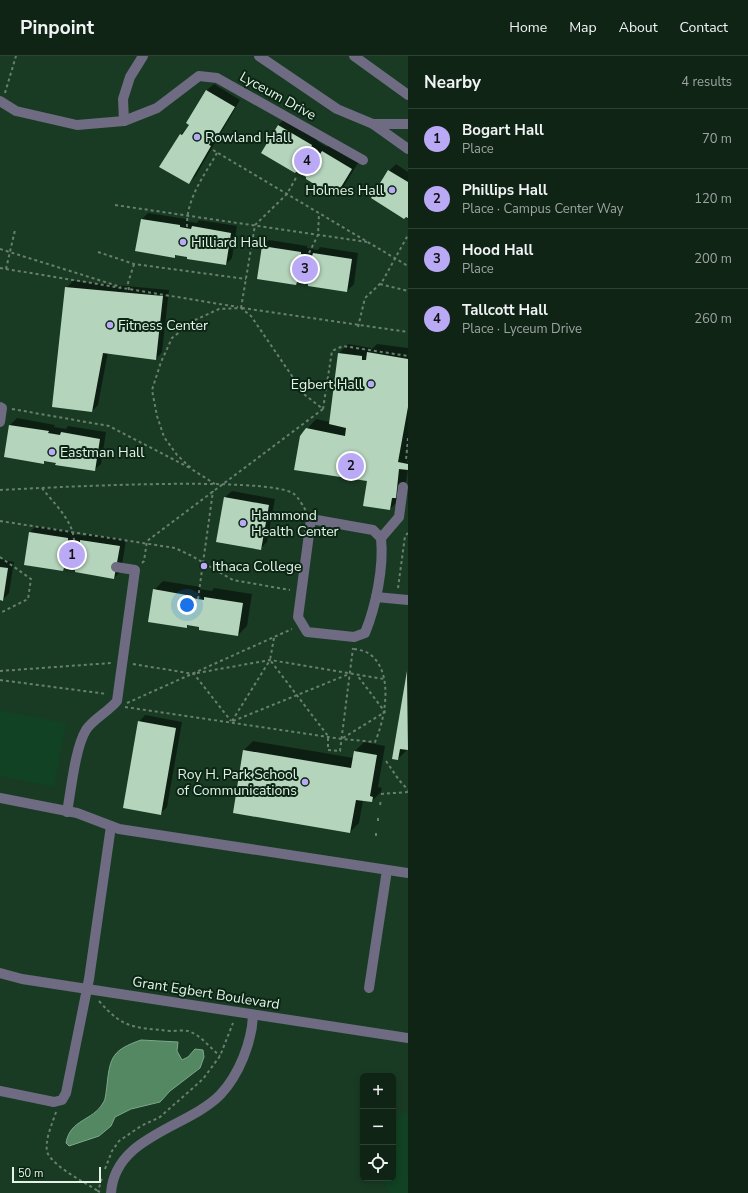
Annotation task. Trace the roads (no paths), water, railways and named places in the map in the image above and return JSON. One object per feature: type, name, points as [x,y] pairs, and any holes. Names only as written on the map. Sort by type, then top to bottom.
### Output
[{"type":"street","points":[[124,121],[123,99],[130,77],[143,56]]},
{"type":"street","points":[[259,56],[337,109],[373,124],[408,149]]},
{"type":"street","points":[[354,56],[408,95]]},
{"type":"street","name":"Lyceum Drive","points":[[1,102],[16,112],[77,125],[124,121],[157,108],[199,76],[217,78],[363,160]]},
{"type":"street","points":[[373,124],[408,124]]},
{"type":"street","points":[[0,422],[1,408]]},
{"type":"street","points":[[381,538],[399,517],[403,487]]},
{"type":"street","points":[[312,519],[373,530],[381,538],[382,547],[376,596],[371,619],[365,633],[354,637],[307,632],[298,617],[312,519]]},
{"type":"street","points":[[67,812],[80,749],[86,730],[110,710],[117,701],[135,570],[116,567]]},
{"type":"street","points":[[376,596],[408,600]]},
{"type":"street","points":[[0,798],[67,812],[119,829],[408,873]]},
{"type":"street","points":[[0,1091],[54,1102],[60,1101],[66,1092],[92,990],[111,826]]},
{"type":"street","points":[[369,988],[387,870]]},
{"type":"street","name":"Grant Egbert Boulevard","points":[[0,973],[22,979],[408,1038]]},
{"type":"street","points":[[112,1193],[117,1172],[132,1151],[208,1105],[225,1089],[234,1076],[247,1046],[250,1035],[252,1014]]},
{"type":"place","name":"Rowland Hall","points":[[197,137]]},
{"type":"place","name":"Tallcott Hall","points":[[307,161]]},
{"type":"place","name":"Holmes Hall","points":[[392,190]]},
{"type":"place","name":"Hilliard Hall","points":[[183,242]]},
{"type":"place","name":"Hood Hall","points":[[305,269]]},
{"type":"place","name":"Fitness Center","points":[[110,325]]},
{"type":"place","name":"Egbert Hall","points":[[371,384]]},
{"type":"place","name":"Eastman Hall","points":[[52,452]]},
{"type":"place","name":"Phillips Hall","points":[[351,466]]},
{"type":"place","name":"Hammond Health Center","points":[[243,523]]},
{"type":"place","name":"Bogart Hall","points":[[72,555]]},
{"type":"place","name":"Ithaca College","points":[[204,566]]},
{"type":"place","name":"Roy H. Park School of Communications","points":[[305,782]]}]
